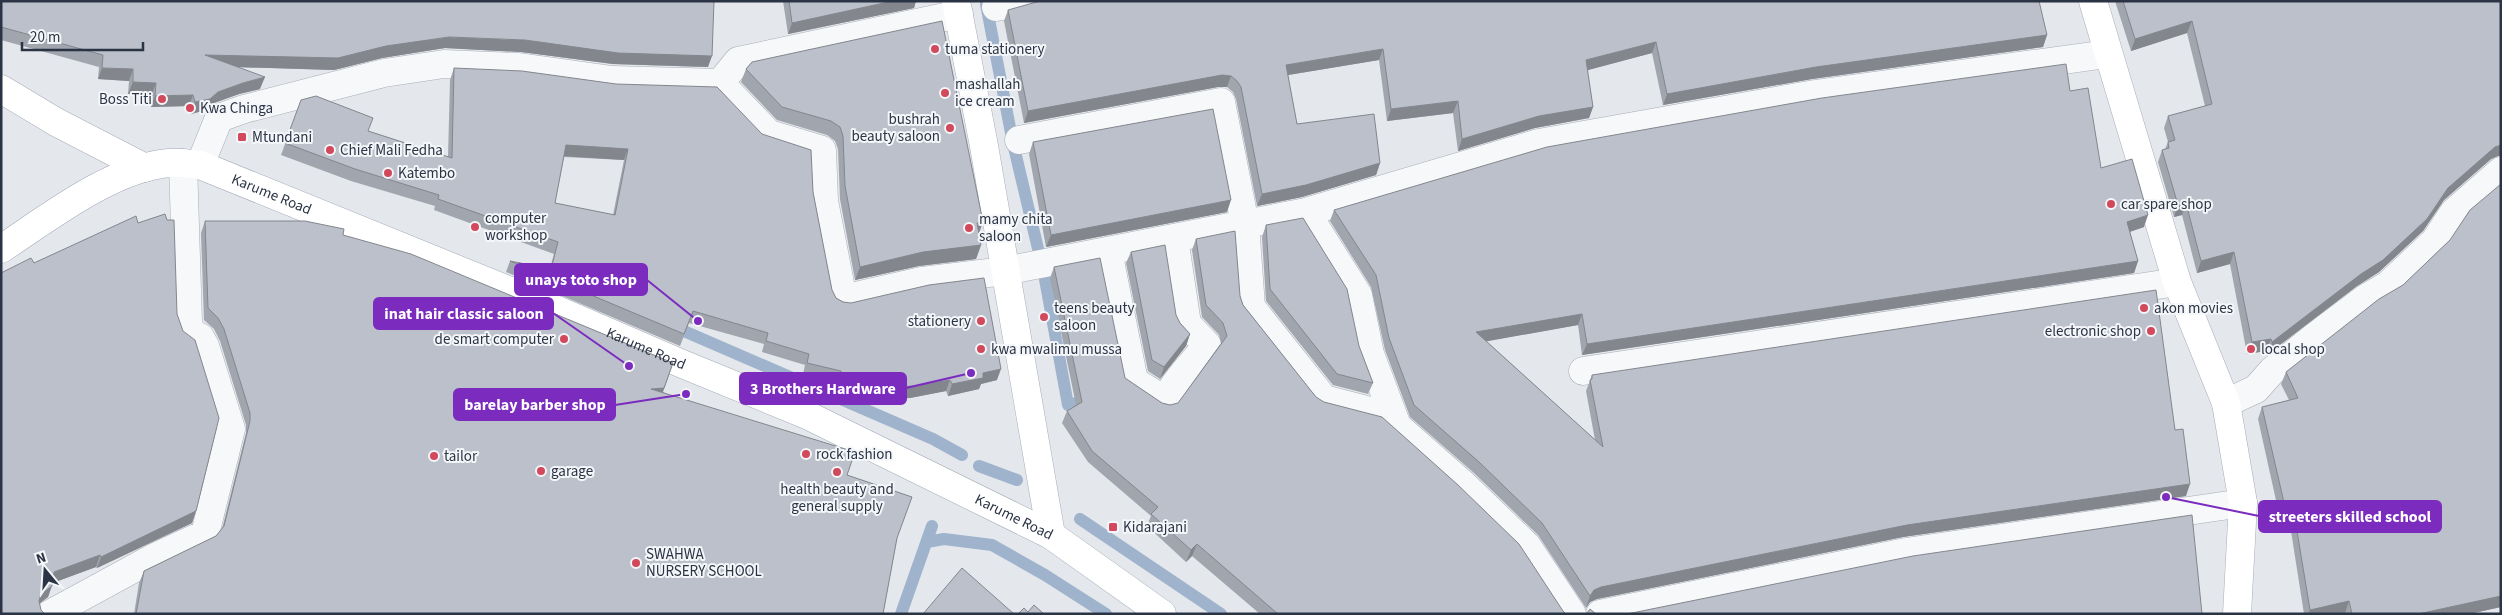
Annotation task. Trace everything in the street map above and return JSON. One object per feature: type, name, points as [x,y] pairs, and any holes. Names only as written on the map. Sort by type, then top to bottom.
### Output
[{"type":"street","points":[[996,7],[1026,1]]},
{"type":"street","points":[[2093,1],[2107,54],[2177,282],[2226,403],[2243,503],[2237,614]]},
{"type":"street","points":[[720,83],[738,61],[957,8],[984,146],[1051,534]]},
{"type":"street","points":[[50,614],[153,558],[205,534],[231,429],[205,346],[200,337],[191,333],[188,322],[191,164],[219,118],[244,109],[384,73],[444,64],[520,67],[612,80],[720,83],[769,134],[822,150],[824,201],[842,299],[922,281],[1005,271],[1306,212],[1539,144],[1815,94],[2107,54]]},
{"type":"street","points":[[1,88],[56,122],[145,168]]},
{"type":"street","points":[[1019,140],[1221,102],[1245,224],[1251,307],[1324,399],[1386,415],[1464,485],[1527,546],[1572,614]]},
{"type":"street","name":"Karume Road","points":[[1,249],[87,192],[145,168],[170,163],[191,164],[557,310],[807,414],[1051,534],[1162,614]]},
{"type":"street","points":[[2226,403],[2256,389],[2272,371],[2313,338],[2366,298],[2388,285],[2435,241],[2454,212],[2501,171]]},
{"type":"street","points":[[1306,212],[1358,295],[1370,354],[1397,426]]},
{"type":"street","points":[[1108,251],[1134,381],[1166,401],[1172,387],[1191,367],[1207,345],[1187,324],[1174,238]]},
{"type":"street","points":[[1583,371],[2177,282]]},
{"type":"street","points":[[1600,614],[1906,552],[2243,503]]},
{"type":"building","points":[[1,1],[714,1],[712,56],[618,53],[525,40],[449,37],[386,46],[338,58],[205,55],[265,77],[218,92],[210,99],[195,102],[193,95],[155,96],[156,83],[133,82],[133,69],[102,68],[103,55],[1,27]]},
{"type":"building","points":[[789,1],[893,1],[792,23]]},
{"type":"building","points":[[1040,1],[2039,1],[2047,35],[1816,67],[1667,94],[1656,42],[1586,60],[1593,107],[1539,116],[1462,139],[1458,101],[1391,109],[1383,49],[1286,65],[1297,124],[1374,114],[1380,163],[1306,185],[1262,194],[1241,87],[1231,76],[1222,75],[1028,111],[1008,10]]},
{"type":"building","points":[[2123,1],[2501,1],[2501,145],[2495,147],[2448,188],[2427,219],[2383,260],[2361,274],[2272,342],[2271,339],[2252,342],[2234,252],[2201,261],[2186,203],[2178,205],[2162,150],[2169,148],[2168,142],[2175,140],[2168,116],[2212,104],[2192,21],[2135,39]]},
{"type":"building","points":[[942,21],[983,222],[977,223],[981,245],[923,252],[860,267],[845,186],[843,136],[840,127],[831,121],[782,107],[746,69],[752,62]]},
{"type":"building","points":[[2066,64],[2070,91],[2088,88],[2101,168],[2132,159],[2148,215],[2127,222],[2138,261],[1587,344],[1582,314],[1476,332],[1603,447],[1590,380],[1592,375],[2156,290],[2175,430],[2183,429],[2190,484],[1907,525],[1601,587],[1594,590],[1590,596],[1542,523],[1479,462],[1414,405],[1389,338],[1376,275],[1334,210],[1547,147],[1822,98]]},
{"type":"building","points":[[454,68],[522,71],[616,84],[717,87],[762,134],[811,150],[813,192],[832,290],[836,298],[843,302],[851,303],[929,285],[984,278],[1001,369],[983,373],[983,378],[952,384],[950,380],[914,386],[860,389],[859,378],[841,379],[841,371],[807,363],[809,354],[766,341],[768,333],[693,311],[684,334],[510,261],[551,269],[558,242],[438,199],[439,195],[355,169],[285,143],[301,100],[316,96],[373,118],[368,131],[452,158]],"holes":[[[566,145],[628,149],[615,215],[555,203]]]},
{"type":"building","points":[[1213,109],[1231,200],[1051,235],[1033,142]]},
{"type":"building","points":[[2501,184],[2501,596],[2418,614],[2352,614],[2349,601],[2310,610],[2295,519],[2288,520],[2262,407],[2298,398],[2286,372],[2379,299],[2403,285],[2450,240],[2470,210]]},
{"type":"building","points":[[165,214],[167,220],[174,220],[177,314],[183,331],[195,340],[219,418],[196,511],[101,557],[100,555],[54,572],[52,586],[41,594],[39,601],[41,610],[45,614],[1,614],[1,273],[31,258],[34,263],[136,216],[138,223]]},
{"type":"building","points":[[1303,218],[1347,289],[1359,346],[1373,383],[1337,374],[1270,289],[1266,225]]},
{"type":"building","points":[[205,221],[305,221],[344,229],[343,235],[411,254],[673,363],[664,388],[651,389],[855,452],[847,475],[912,497],[897,538],[883,614],[136,614],[144,571],[216,536],[224,526],[250,421],[250,413],[224,329],[218,318],[208,308]]},
{"type":"building","points":[[1235,231],[1240,296],[1243,305],[1316,397],[1324,402],[1382,417],[1458,485],[1519,544],[1566,614],[1278,614],[1197,544],[1191,550],[1151,514],[1158,507],[1092,451],[1067,411],[1082,402],[1054,267],[1100,258],[1125,378],[1162,403],[1170,405],[1178,403],[1227,336],[1223,323],[1206,305],[1196,239]]},
{"type":"building","points":[[1165,245],[1176,315],[1180,323],[1190,334],[1164,367],[1152,360],[1131,252]]},
{"type":"building","points":[[2192,515],[2202,614],[1627,614],[1913,556]]},
{"type":"building","points":[[962,568],[1014,614],[923,614]]},
{"type":"building","points":[[1034,605],[1044,614],[1018,614],[1024,608],[1028,612]]},
{"type":"building","points":[[1590,609],[1596,614],[1586,614]]},
{"type":"waterway","points":[[986,4],[1013,143],[1044,274],[1068,405],[1092,399]]},
{"type":"waterway","points":[[670,325],[933,439],[962,455]]},
{"type":"waterway","points":[[979,466],[1017,480]]},
{"type":"waterway","points":[[1080,519],[1221,614]]},
{"type":"waterway","points":[[901,614],[932,526]]},
{"type":"waterway","points":[[927,542],[944,539],[992,545],[1045,575],[1106,614]]},
{"type":"place","name":"tuma stationery","points":[[935,49]]},
{"type":"place","name":"mashallah ice cream","points":[[945,93]]},
{"type":"place","name":"Boss Titi","points":[[162,99]]},
{"type":"place","name":"Kwa Chinga","points":[[190,108]]},
{"type":"place","name":"bushrah beauty saloon","points":[[950,128]]},
{"type":"place","name":"Mtundani","points":[[242,137]]},
{"type":"place","name":"Chief Mali Fedha","points":[[330,150]]},
{"type":"place","name":"Katembo","points":[[388,173]]},
{"type":"place","name":"car spare shop","points":[[2111,204]]},
{"type":"place","name":"computer workshop","points":[[475,227]]},
{"type":"place","name":"mamy chita saloon","points":[[969,228]]},
{"type":"place","name":"akon movies","points":[[2144,308]]},
{"type":"place","name":"teens beauty saloon","points":[[1044,317]]},
{"type":"place","name":"unays toto shop","points":[[698,321]]},
{"type":"place","name":"stationery","points":[[981,321]]},
{"type":"place","name":"electronic shop","points":[[2151,331]]},
{"type":"place","name":"de smart computer","points":[[564,339]]},
{"type":"place","name":"kwa mwalimu mussa","points":[[981,349]]},
{"type":"place","name":"local shop","points":[[2251,349]]},
{"type":"place","name":"inat hair classic saloon","points":[[629,366]]},
{"type":"place","name":"3 Brothers Hardware","points":[[971,373]]},
{"type":"place","name":"barelay barber shop","points":[[686,394]]},
{"type":"place","name":"rock fashion","points":[[806,454]]},
{"type":"place","name":"tailor","points":[[434,456]]},
{"type":"place","name":"garage","points":[[541,471]]},
{"type":"place","name":"health beauty and general supply","points":[[837,472]]},
{"type":"place","name":"streeters skilled school","points":[[2166,497]]},
{"type":"place","name":"Kidarajani","points":[[1113,527]]},
{"type":"place","name":"SWAHWA NURSERY SCHOOL","points":[[636,563]]}]
